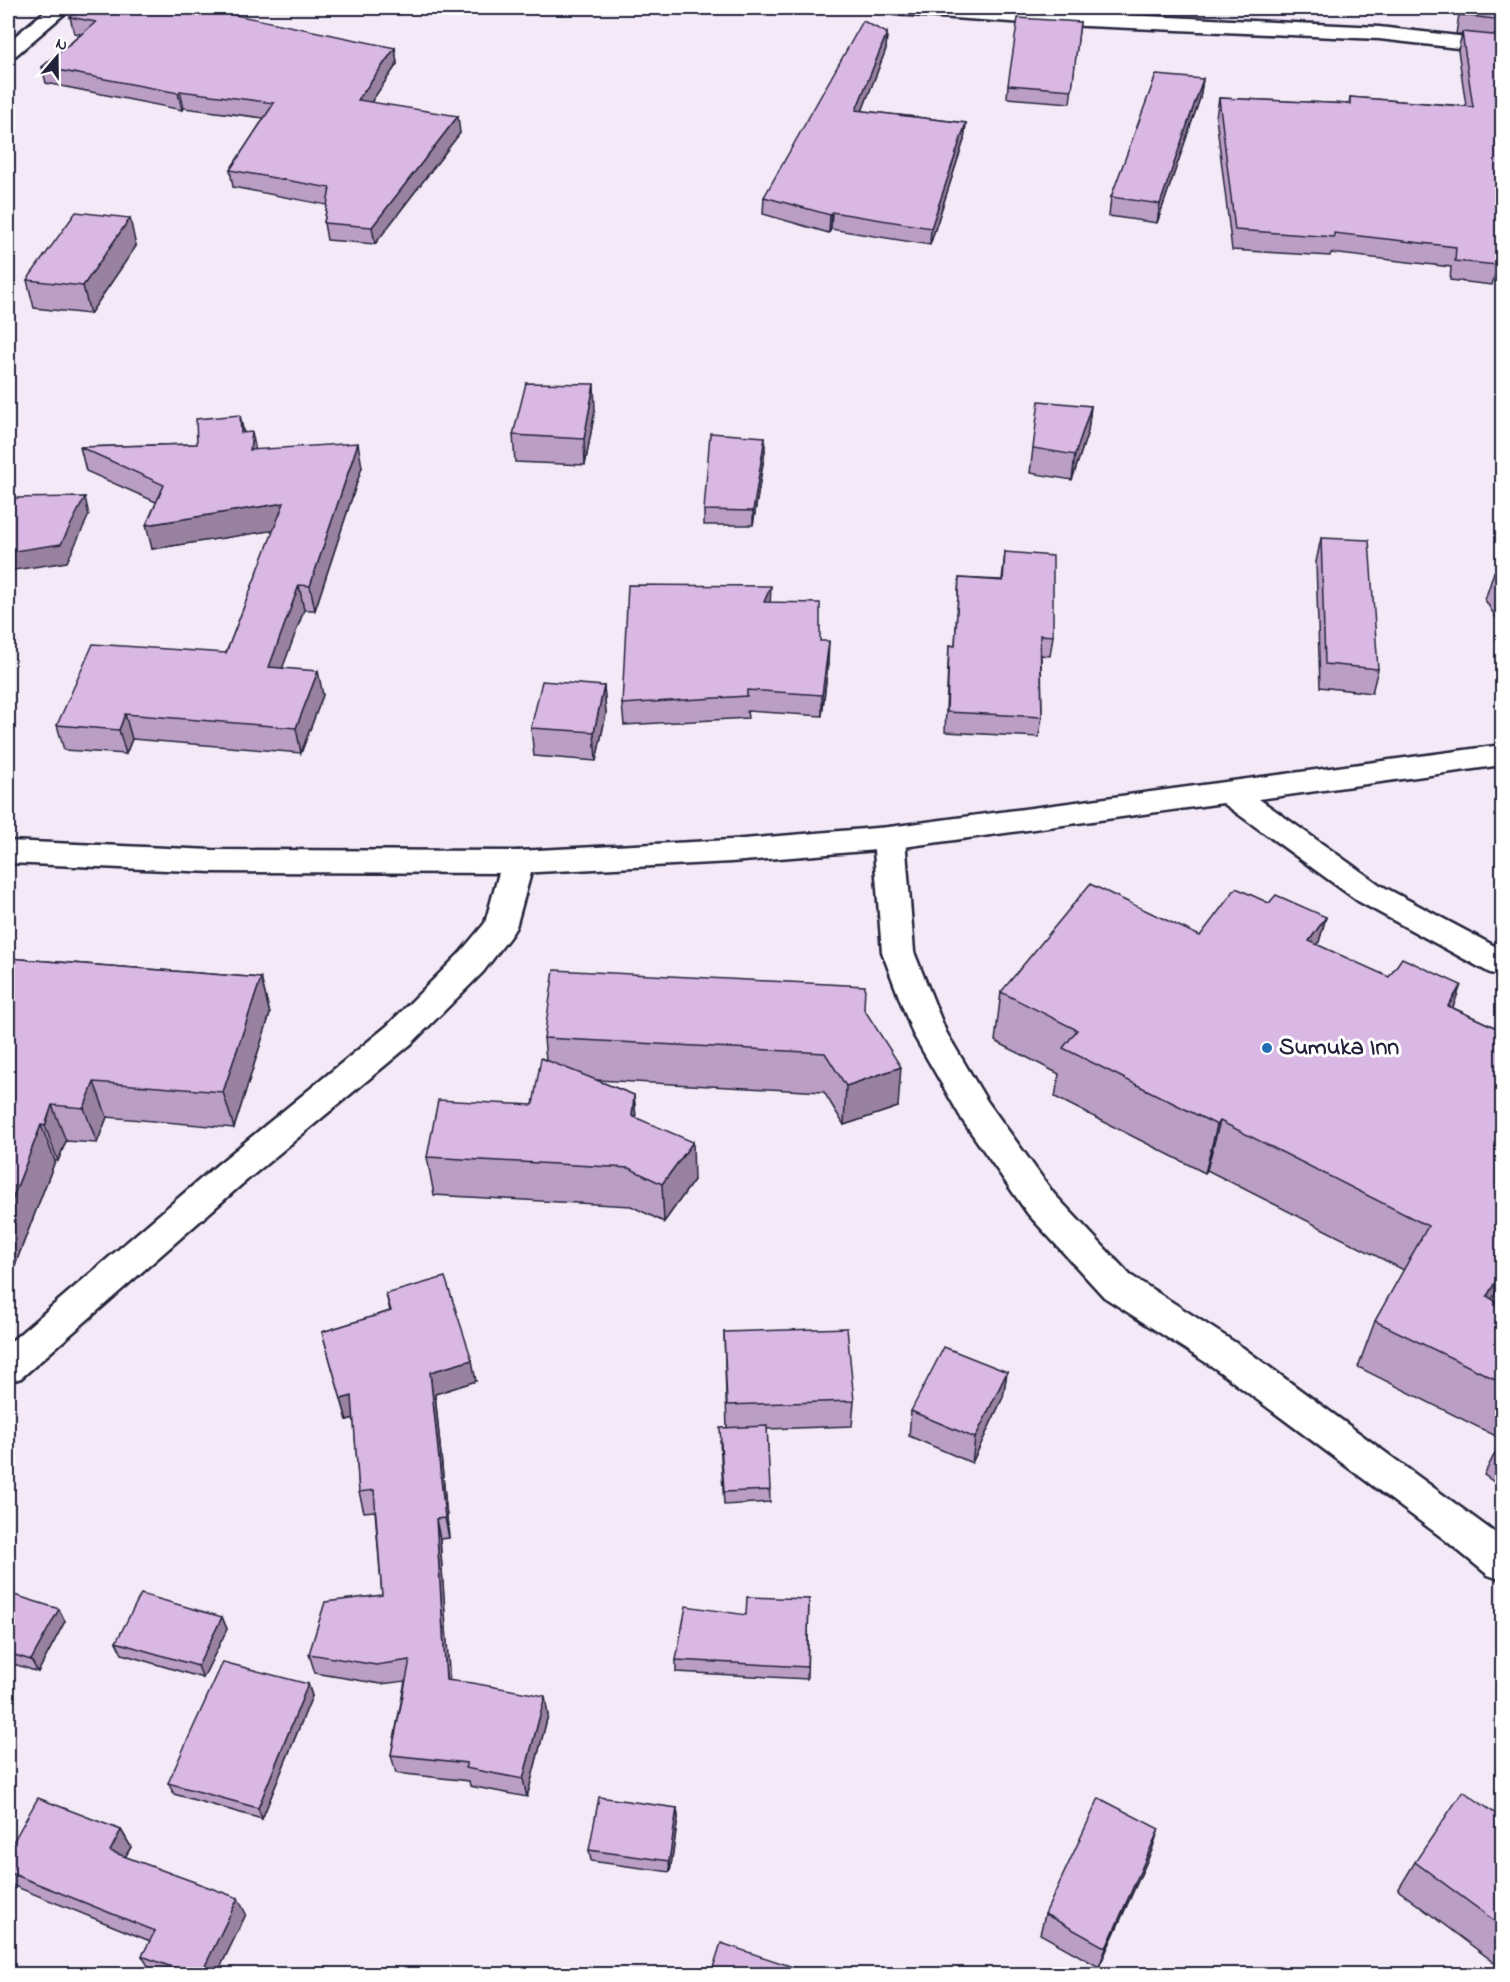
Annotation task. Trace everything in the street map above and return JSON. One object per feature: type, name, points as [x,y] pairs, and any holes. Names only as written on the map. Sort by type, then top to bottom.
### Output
[{"type":"street","points":[[8,52],[61,8]]},
{"type":"street","points":[[895,8],[1041,18],[1368,32],[1503,47]]},
{"type":"street","points":[[8,852],[212,861],[518,862],[731,851],[889,838],[1503,755]]},
{"type":"street","points":[[1228,792],[1369,893],[1503,964]]},
{"type":"street","points":[[889,838],[898,952],[930,1034],[975,1111],[1041,1204],[1116,1286],[1229,1358],[1458,1526],[1503,1562]]},
{"type":"street","points":[[8,1366],[229,1175],[399,1035],[471,963],[500,927],[518,862]]},
{"type":"building","points":[[81,8],[202,8],[395,48],[358,100],[458,116],[372,227],[324,223],[330,188],[230,170],[274,103],[180,91],[178,93],[42,67],[96,22],[70,17]]},
{"type":"building","points":[[1462,8],[1503,8],[1503,20],[1461,15]]},
{"type":"building","points":[[1018,18],[1080,22],[1072,90],[1008,85]]},
{"type":"building","points":[[863,21],[887,33],[856,110],[966,123],[931,228],[832,212],[830,215],[764,197]]},
{"type":"building","points":[[1462,32],[1503,36],[1503,252],[1498,251],[1498,265],[1455,261],[1456,247],[1334,233],[1334,237],[1235,230],[1219,98],[1350,104],[1350,97],[1473,107]]},
{"type":"building","points":[[1156,75],[1203,79],[1160,204],[1111,197]]},
{"type":"building","points":[[76,212],[130,218],[83,286],[27,280]]},
{"type":"building","points":[[526,383],[594,384],[584,439],[513,435]]},
{"type":"building","points":[[1039,401],[1091,406],[1075,455],[1033,448]]},
{"type":"building","points":[[240,415],[241,433],[252,432],[250,450],[358,443],[310,586],[299,585],[269,667],[318,671],[296,728],[125,714],[119,730],[57,725],[93,644],[226,653],[284,503],[146,525],[164,485],[80,447],[197,444],[196,419]]},
{"type":"building","points":[[710,433],[765,437],[753,511],[704,510]]},
{"type":"building","points":[[85,497],[61,544],[8,552],[8,498]]},
{"type":"building","points":[[1321,538],[1369,540],[1378,669],[1325,664]]},
{"type":"building","points":[[1005,552],[1053,556],[1053,636],[1040,635],[1042,717],[947,712],[949,645],[955,646],[959,578],[1003,581]]},
{"type":"building","points":[[1503,571],[1503,586],[1494,572]]},
{"type":"building","points":[[628,585],[771,586],[764,602],[820,603],[820,641],[829,641],[822,695],[747,690],[747,696],[622,704]]},
{"type":"building","points":[[542,681],[604,686],[594,732],[531,728]]},
{"type":"building","points":[[1090,884],[1200,936],[1236,888],[1269,903],[1276,895],[1326,917],[1309,941],[1389,977],[1402,958],[1461,985],[1448,1006],[1503,1031],[1503,1269],[1487,1296],[1503,1306],[1503,1383],[1375,1321],[1428,1226],[1220,1121],[1217,1125],[1063,1048],[1077,1030],[1001,992]]},
{"type":"building","points":[[8,958],[261,978],[223,1092],[94,1082],[84,1108],[52,1105],[45,1126],[41,1125],[8,1210]]},
{"type":"building","points":[[554,970],[865,986],[864,1009],[901,1067],[846,1086],[825,1053],[544,1038]]},
{"type":"building","points":[[541,1058],[634,1095],[632,1116],[693,1142],[662,1184],[629,1168],[427,1157],[438,1100],[533,1105]]},
{"type":"building","points":[[445,1277],[472,1360],[430,1372],[445,1518],[436,1519],[446,1680],[545,1696],[523,1779],[465,1768],[467,1763],[391,1755],[410,1660],[376,1665],[309,1654],[325,1602],[382,1595],[374,1490],[359,1492],[352,1396],[341,1399],[322,1332],[391,1311],[386,1294]]},
{"type":"building","points":[[847,1328],[854,1401],[727,1405],[724,1332]]},
{"type":"building","points":[[944,1347],[1007,1372],[975,1438],[911,1411]]},
{"type":"building","points":[[767,1426],[770,1490],[724,1492],[720,1428]]},
{"type":"building","points":[[8,1593],[59,1609],[31,1660],[8,1653]]},
{"type":"building","points":[[141,1594],[222,1617],[198,1666],[116,1642]]},
{"type":"building","points":[[747,1597],[809,1599],[807,1667],[676,1660],[686,1606],[746,1615]]},
{"type":"building","points":[[223,1662],[308,1684],[258,1808],[168,1783]]},
{"type":"building","points":[[1463,1791],[1503,1819],[1503,1927],[1415,1862]]},
{"type":"building","points":[[599,1797],[677,1808],[669,1861],[589,1850]]},
{"type":"building","points":[[38,1798],[121,1830],[110,1851],[238,1898],[201,1974],[191,1974],[142,1956],[155,1931],[8,1872],[8,1851]]},
{"type":"building","points":[[1099,1798],[1159,1829],[1106,1948],[1045,1914]]},
{"type":"building","points":[[721,1943],[814,1974],[711,1974]]},
{"type":"building","points":[[1069,1968],[1088,1974],[1067,1974]]},
{"type":"place","name":"Sumuka Inn","points":[[1267,1048]]}]
